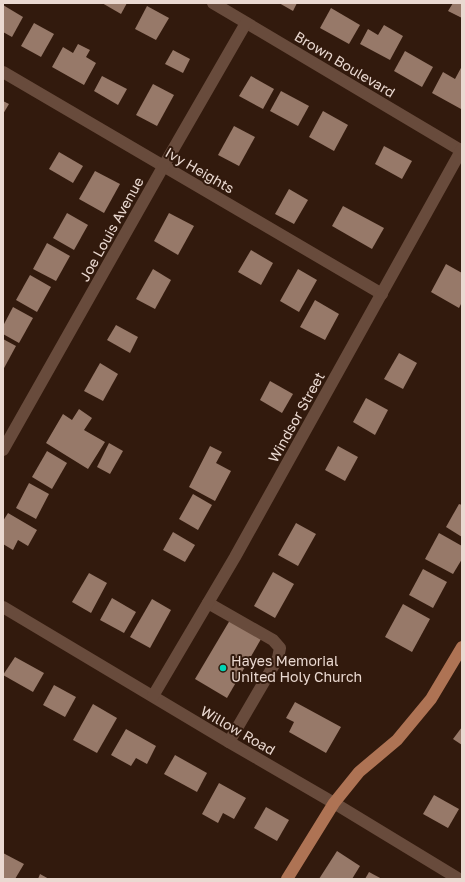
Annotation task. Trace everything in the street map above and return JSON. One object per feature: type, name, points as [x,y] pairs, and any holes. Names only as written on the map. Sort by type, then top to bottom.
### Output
[{"type":"main road","points":[[287,879],[334,803],[359,772],[397,740],[431,699],[462,648]]},
{"type":"street","name":"Brown Boulevard","points":[[213,3],[462,150]]},
{"type":"street","name":"Joe Louis Avenue","points":[[3,450],[163,166],[246,23]]},
{"type":"street","name":"Ivy Heights","points":[[3,72],[382,294]]},
{"type":"street","name":"Windsor Street","points":[[152,696],[235,557],[462,150]]},
{"type":"street","points":[[208,603],[273,640],[280,648],[278,658],[229,742]]},
{"type":"street","name":"Willow Road","points":[[3,607],[334,803],[459,879]]},
{"type":"building","points":[[102,3],[127,3],[121,14]]},
{"type":"building","points":[[279,3],[297,3],[293,11]]},
{"type":"building","points":[[453,3],[462,3],[462,18],[448,11]]},
{"type":"building","points":[[3,5],[23,17],[12,37],[3,32]]},
{"type":"building","points":[[147,6],[169,18],[156,40],[135,29]]},
{"type":"building","points":[[331,8],[360,25],[349,44],[320,28]]},
{"type":"building","points":[[34,23],[54,34],[41,57],[21,46]]},
{"type":"building","points":[[384,25],[403,36],[390,60],[360,44],[368,29],[378,35]]},
{"type":"building","points":[[78,44],[90,50],[86,57],[96,63],[84,85],[52,67],[63,47],[73,53]]},
{"type":"building","points":[[173,50],[190,59],[183,73],[165,64]]},
{"type":"building","points":[[405,51],[433,67],[422,87],[394,71]]},
{"type":"building","points":[[462,66],[461,109],[432,93],[443,72],[455,79]]},
{"type":"building","points":[[102,76],[127,89],[118,105],[94,91]]},
{"type":"building","points":[[251,76],[274,89],[263,109],[239,96]]},
{"type":"building","points":[[153,84],[174,95],[157,126],[136,115]]},
{"type":"building","points":[[281,91],[309,106],[298,126],[270,111]]},
{"type":"building","points":[[3,101],[9,104],[3,114]]},
{"type":"building","points":[[323,111],[348,125],[334,151],[309,137]]},
{"type":"building","points":[[234,126],[255,137],[239,166],[218,155]]},
{"type":"building","points":[[384,146],[412,161],[402,179],[375,164]]},
{"type":"building","points":[[59,152],[83,166],[73,183],[49,169]]},
{"type":"building","points":[[95,171],[120,184],[104,213],[79,199]]},
{"type":"building","points":[[289,189],[308,200],[294,224],[275,214]]},
{"type":"building","points":[[343,206],[384,228],[372,249],[332,226]]},
{"type":"building","points":[[67,213],[88,225],[74,250],[53,238]]},
{"type":"building","points":[[169,213],[194,226],[178,255],[154,241]]},
{"type":"building","points":[[47,243],[70,256],[56,281],[33,269]]},
{"type":"building","points":[[251,250],[273,263],[261,285],[238,272]]},
{"type":"building","points":[[446,264],[462,273],[462,302],[459,308],[431,292]]},
{"type":"building","points":[[153,269],[171,280],[155,309],[136,299]]},
{"type":"building","points":[[298,269],[317,280],[299,312],[280,301]]},
{"type":"building","points":[[30,275],[51,287],[37,312],[16,300]]},
{"type":"building","points":[[315,300],[339,314],[325,340],[300,327]]},
{"type":"building","points":[[13,307],[33,318],[19,343],[3,334],[3,326]]},
{"type":"building","points":[[116,325],[138,337],[130,353],[107,340]]},
{"type":"building","points":[[3,339],[16,346],[3,370]]},
{"type":"building","points":[[399,353],[417,363],[403,389],[384,379]]},
{"type":"building","points":[[100,363],[118,374],[103,401],[84,391]]},
{"type":"building","points":[[270,381],[293,394],[282,413],[260,400]]},
{"type":"building","points":[[366,398],[388,410],[375,435],[353,422]]},
{"type":"building","points":[[79,409],[92,418],[84,430],[105,442],[88,469],[46,443],[63,414],[72,420]]},
{"type":"building","points":[[109,443],[123,451],[110,474],[97,467]]},
{"type":"building","points":[[210,446],[222,452],[216,463],[231,471],[215,501],[189,487]]},
{"type":"building","points":[[338,446],[358,457],[345,481],[325,470]]},
{"type":"building","points":[[47,451],[67,463],[52,489],[32,477]]},
{"type":"building","points":[[29,483],[49,494],[36,519],[16,508]]},
{"type":"building","points":[[193,494],[212,505],[198,530],[179,519]]},
{"type":"building","points":[[459,504],[462,505],[462,537],[446,527]]},
{"type":"building","points":[[8,513],[37,530],[28,546],[18,540],[13,550],[3,544],[3,521]]},
{"type":"building","points":[[296,523],[316,534],[298,566],[278,555]]},
{"type":"building","points":[[173,532],[195,545],[185,562],[163,550]]},
{"type":"building","points":[[439,533],[462,546],[462,559],[453,574],[425,559]]},
{"type":"building","points":[[423,569],[447,582],[433,608],[409,595]]},
{"type":"building","points":[[273,572],[294,584],[275,618],[254,606]]},
{"type":"building","points":[[89,573],[107,583],[91,613],[72,602]]},
{"type":"building","points":[[112,598],[136,612],[124,633],[100,620]]},
{"type":"building","points":[[152,599],[171,610],[150,648],[130,637]]},
{"type":"building","points":[[403,604],[430,619],[412,652],[385,637]]},
{"type":"building","points":[[230,620],[261,639],[227,698],[195,679]]},
{"type":"building","points":[[15,657],[44,673],[33,692],[3,675]]},
{"type":"building","points":[[54,685],[76,697],[65,717],[43,705]]},
{"type":"building","points":[[295,702],[341,727],[326,753],[289,732],[294,722],[286,718]]},
{"type":"building","points":[[93,704],[117,718],[97,753],[73,740]]},
{"type":"building","points":[[462,727],[462,745],[453,739]]},
{"type":"building","points":[[126,729],[156,746],[147,764],[136,758],[131,766],[111,755]]},
{"type":"building","points":[[175,755],[207,773],[197,792],[164,774]]},
{"type":"building","points":[[219,783],[246,798],[234,819],[223,813],[218,823],[202,814]]},
{"type":"building","points":[[434,795],[459,809],[448,828],[423,814]]},
{"type":"building","points":[[266,807],[289,820],[277,841],[254,828]]},
{"type":"building","points":[[337,851],[360,866],[352,879],[319,879]]},
{"type":"building","points":[[3,853],[24,864],[15,879],[3,879]]},
{"type":"building","points":[[369,872],[382,879],[365,879]]},
{"type":"building","points":[[40,874],[49,879],[38,879]]},
{"type":"place","name":"Hayes Memorial United Holy Church","points":[[223,668]]}]
